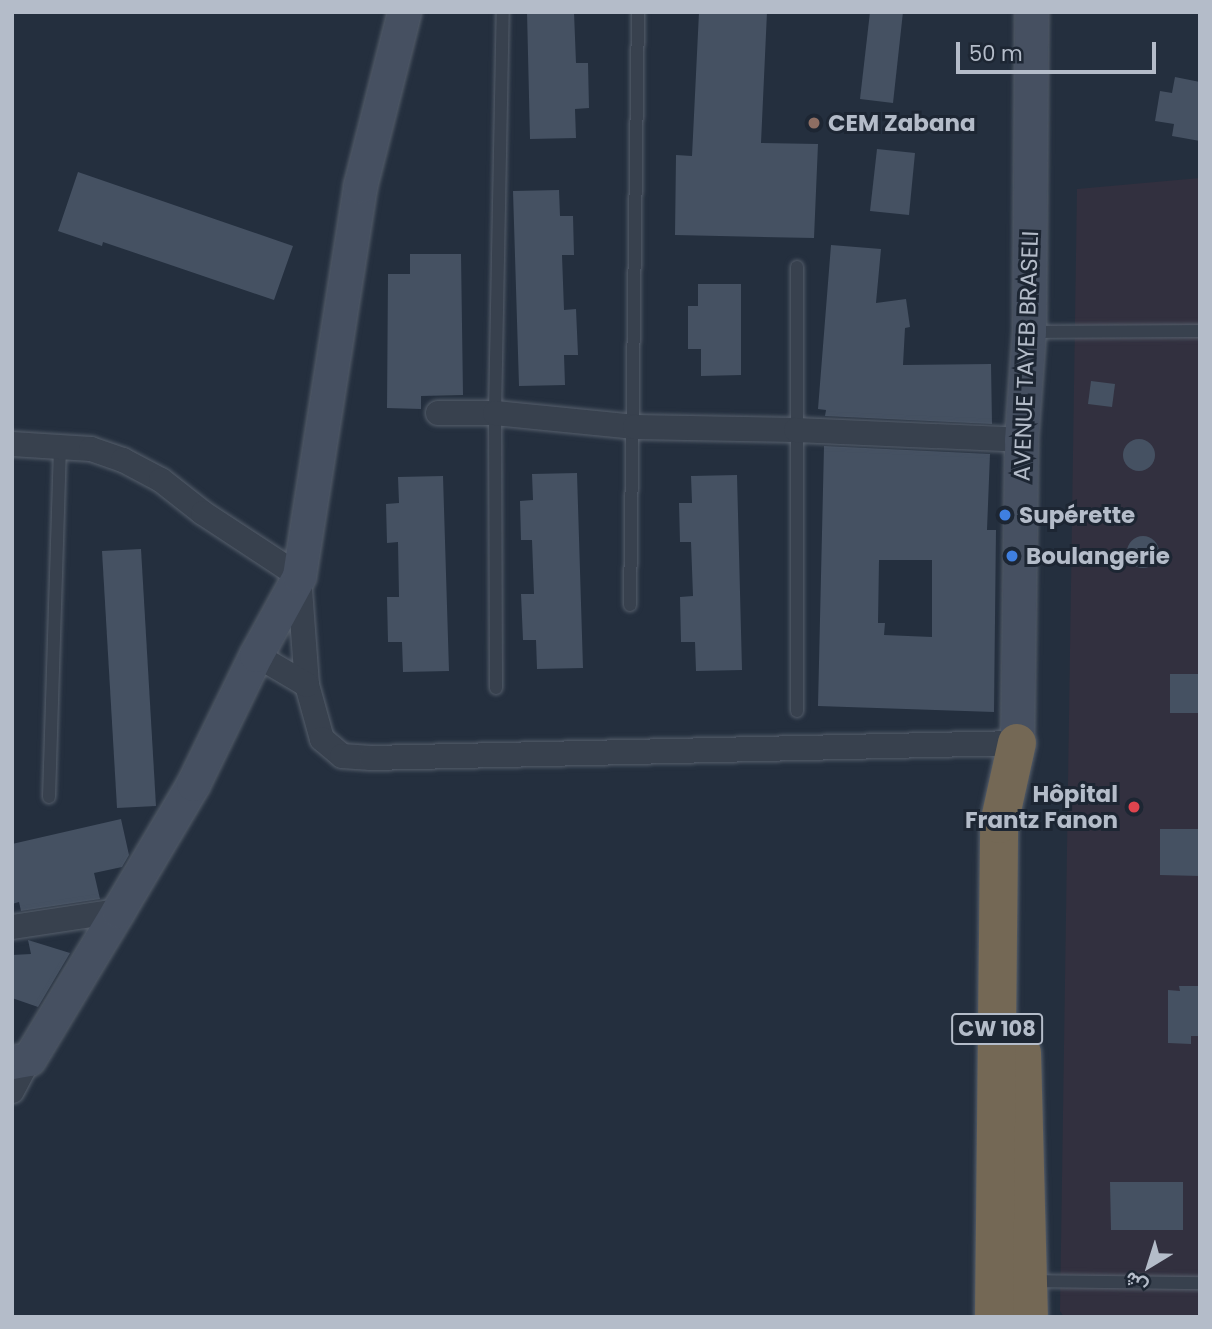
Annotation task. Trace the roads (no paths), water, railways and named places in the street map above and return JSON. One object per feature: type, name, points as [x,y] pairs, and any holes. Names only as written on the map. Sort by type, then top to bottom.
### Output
[{"type":"highway","name":"CW 108","points":[[1013,1308],[1017,743]]},
{"type":"street","points":[[404,12],[360,186],[299,576],[307,685],[322,739],[342,755],[371,758],[1017,743]]},
{"type":"street","name":"AVENUE TAYEB BRASELI","points":[[1017,743],[1021,440],[1029,331],[1031,12]]},
{"type":"street","points":[[438,413],[495,414],[635,427],[796,430],[1021,440]]},
{"type":"street","points":[[12,444],[91,449],[123,460],[161,481],[203,513],[299,576]]},
{"type":"street","points":[[12,1091],[21,1061],[118,911],[193,784],[256,655],[299,576]]},
{"type":"street","points":[[256,655],[307,685]]},
{"type":"street","points":[[12,927],[118,911]]},
{"type":"lane","points":[[496,688],[495,414],[503,12]]},
{"type":"lane","points":[[630,605],[635,427],[638,12]]},
{"type":"lane","points":[[797,267],[797,711]]},
{"type":"lane","points":[[1029,331],[1200,331]]},
{"type":"lane","points":[[49,797],[60,445]]},
{"type":"lane","points":[[1013,1308],[1200,1283]]},
{"type":"place","name":"CEM Zabana","points":[[814,123]]},
{"type":"place","name":"Supérette","points":[[1005,515]]},
{"type":"place","name":"Boulangerie","points":[[1012,556]]},
{"type":"place","name":"Hôpital Frantz Fanon","points":[[1134,807]]}]
